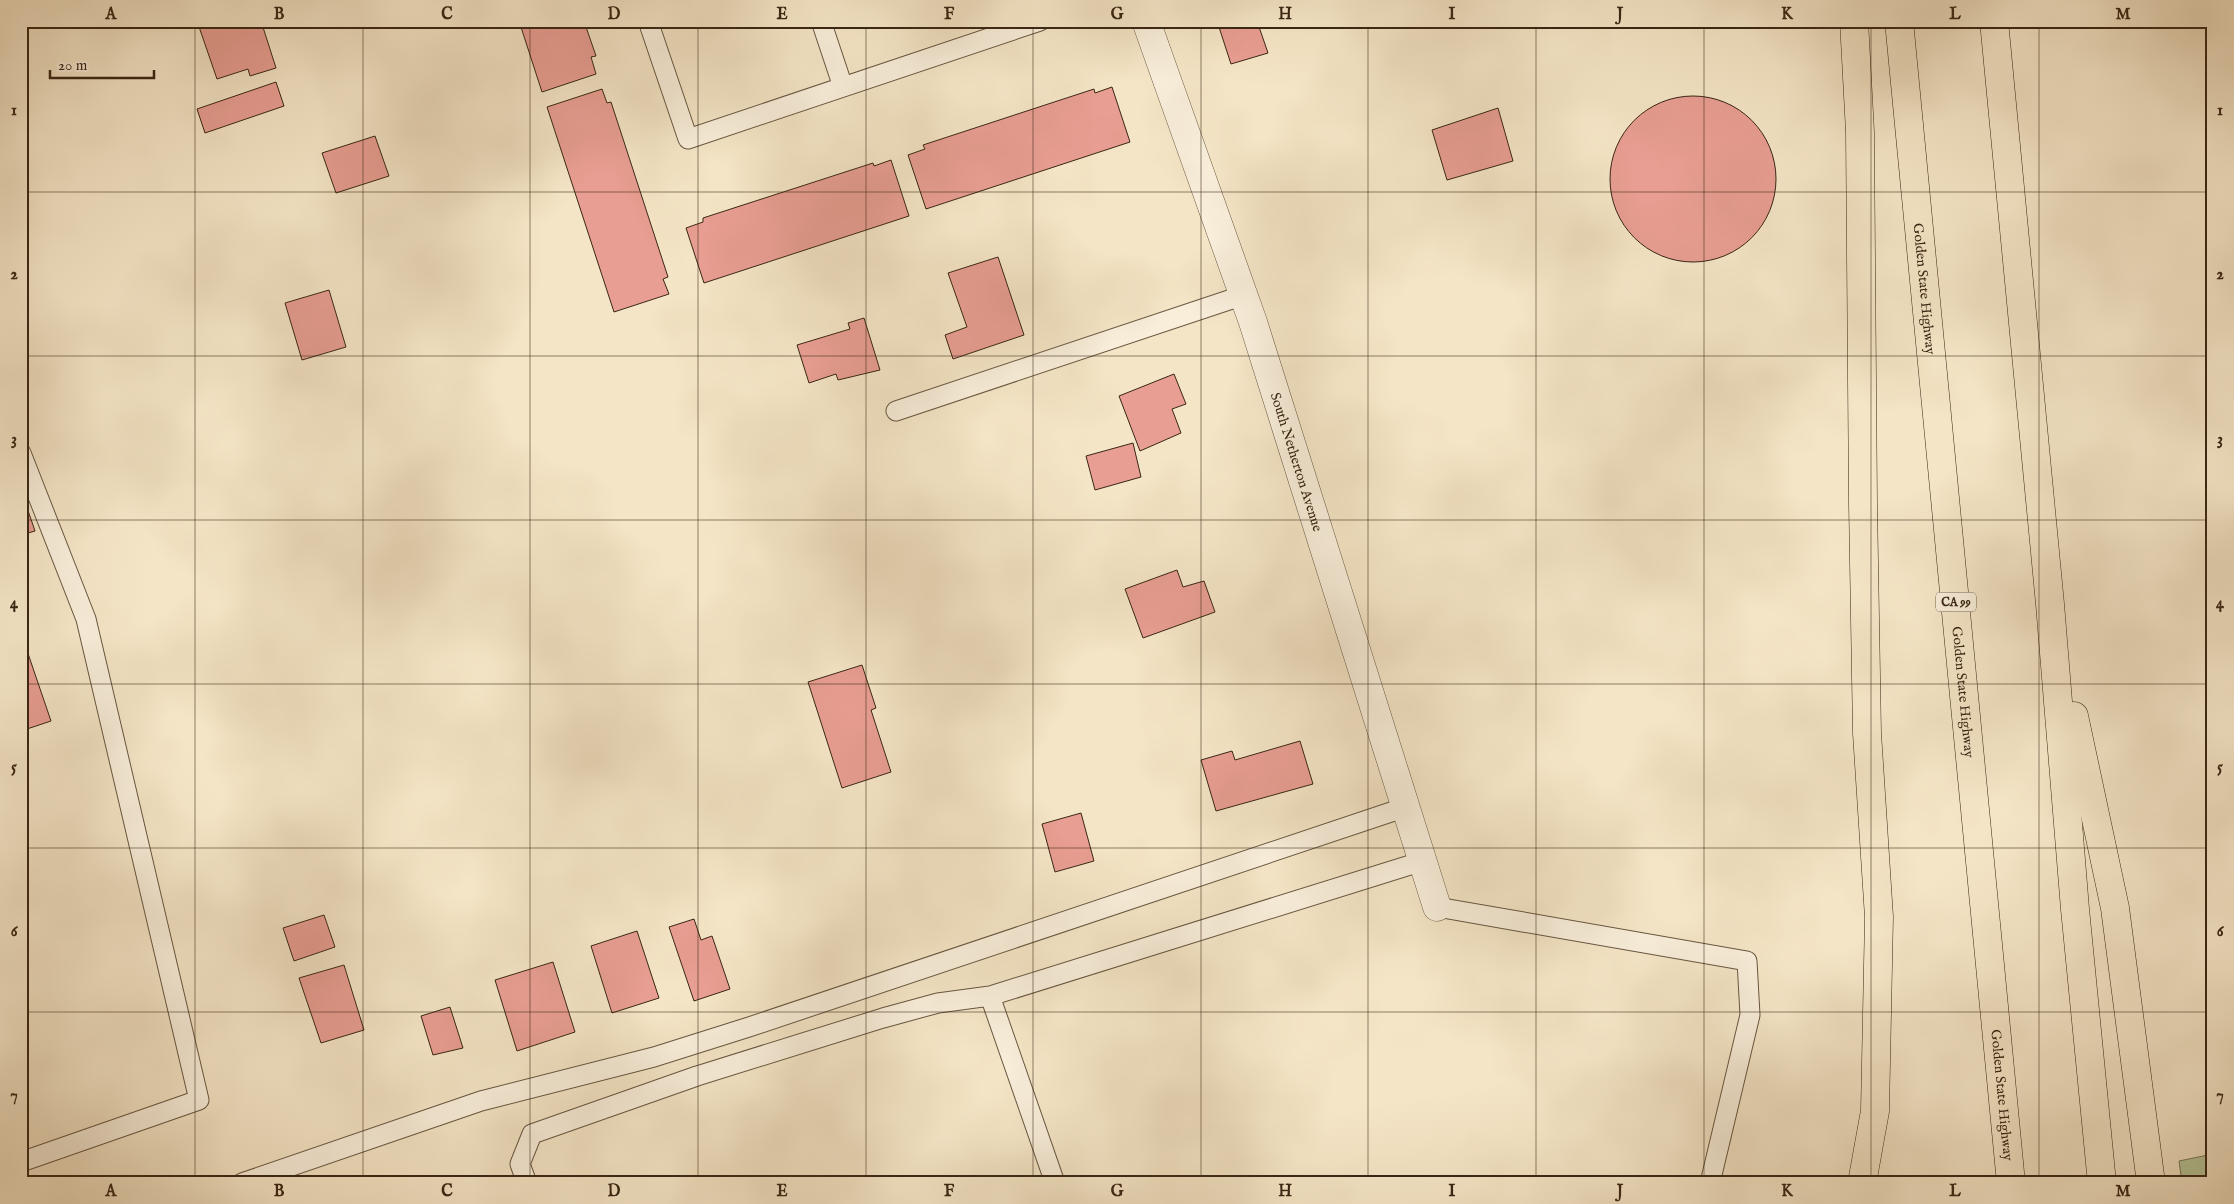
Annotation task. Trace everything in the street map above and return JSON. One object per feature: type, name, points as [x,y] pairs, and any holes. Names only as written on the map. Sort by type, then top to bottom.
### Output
[{"type":"highway","points":[[1854,21],[1861,152],[1862,504],[1867,734],[1879,917],[1875,1111],[1862,1183]]},
{"type":"highway","name":"Golden State Highway","points":[[1899,21],[2011,1183]]},
{"type":"highway","points":[[1994,21],[2050,604],[2075,909],[2102,1183]]},
{"type":"highway","points":[[2050,604],[2115,908],[2151,1183]]},
{"type":"street","name":"South Netherton Avenue","points":[[1146,21],[1244,295],[1437,906]]},
{"type":"lane","points":[[648,21],[688,139],[1040,21]]},
{"type":"lane","points":[[821,21],[843,87]]},
{"type":"lane","points":[[896,411],[1244,295]]},
{"type":"lane","points":[[21,453],[86,619],[199,1100],[21,1162]]},
{"type":"lane","points":[[242,1183],[481,1101],[654,1057],[749,1027],[1406,807]]},
{"type":"lane","points":[[527,1183],[520,1164],[532,1134],[697,1076],[883,1018],[938,1002],[990,996],[1423,861]]},
{"type":"lane","points":[[1437,906],[1747,960],[1750,1015],[1710,1183]]},
{"type":"lane","points":[[990,996],[1054,1183]]},
{"type":"green space","points":[[2213,1154],[2213,1183],[2182,1183],[2179,1161]]},
{"type":"building","points":[[197,21],[261,21],[276,68],[250,76],[248,69],[217,79]]},
{"type":"building","points":[[519,21],[584,21],[596,56],[591,57],[596,74],[542,92]]},
{"type":"building","points":[[1217,21],[1257,21],[1268,53],[1231,64]]},
{"type":"building","points":[[276,82],[284,106],[205,133],[197,109]]},
{"type":"building","points":[[1112,87],[1130,142],[926,209],[908,155],[925,149],[923,145],[1094,89],[1095,93]]},
{"type":"building","points":[[602,89],[607,103],[611,102],[668,277],[663,279],[669,294],[614,312],[547,107]]},
{"type":"building","points":[[1693,96],[1717,100],[1732,106],[1757,127],[1766,140],[1772,155],[1776,179],[1772,203],[1766,218],[1745,243],[1732,252],[1717,258],[1693,262],[1669,258],[1654,252],[1629,231],[1620,218],[1614,203],[1610,179],[1614,155],[1620,140],[1641,115],[1654,106],[1669,100]]},
{"type":"building","points":[[1498,108],[1513,161],[1447,180],[1432,130]]},
{"type":"building","points":[[375,136],[389,176],[336,193],[322,153]]},
{"type":"building","points":[[891,160],[909,216],[704,283],[686,228],[703,222],[703,218],[873,163],[874,166]]},
{"type":"building","points":[[998,257],[1024,335],[953,359],[945,335],[967,327],[948,273]]},
{"type":"building","points":[[329,290],[346,347],[302,360],[285,303]]},
{"type":"building","points":[[864,318],[880,370],[838,380],[836,374],[809,383],[797,345],[850,329],[848,323]]},
{"type":"building","points":[[1174,374],[1186,404],[1172,409],[1181,433],[1140,451],[1119,396]]},
{"type":"building","points":[[1133,443],[1141,477],[1095,490],[1086,456]]},
{"type":"building","points":[[21,490],[35,531],[21,535]]},
{"type":"building","points":[[1177,570],[1183,587],[1204,581],[1215,612],[1143,638],[1125,589]]},
{"type":"building","points":[[21,633],[51,721],[21,731]]},
{"type":"building","points":[[862,665],[876,708],[871,710],[891,772],[842,788],[808,682]]},
{"type":"building","points":[[1300,741],[1313,784],[1216,811],[1201,760],[1232,751],[1235,760]]},
{"type":"building","points":[[1081,813],[1094,861],[1055,872],[1042,824]]},
{"type":"building","points":[[324,915],[335,947],[294,961],[283,928]]},
{"type":"building","points":[[694,919],[701,940],[712,936],[730,989],[694,1001],[669,927]]},
{"type":"building","points":[[637,931],[659,998],[612,1013],[591,946]]},
{"type":"building","points":[[553,962],[575,1032],[517,1051],[495,980]]},
{"type":"building","points":[[344,965],[364,1030],[321,1043],[299,978]]},
{"type":"building","points":[[450,1007],[463,1048],[433,1055],[421,1016]]}]
